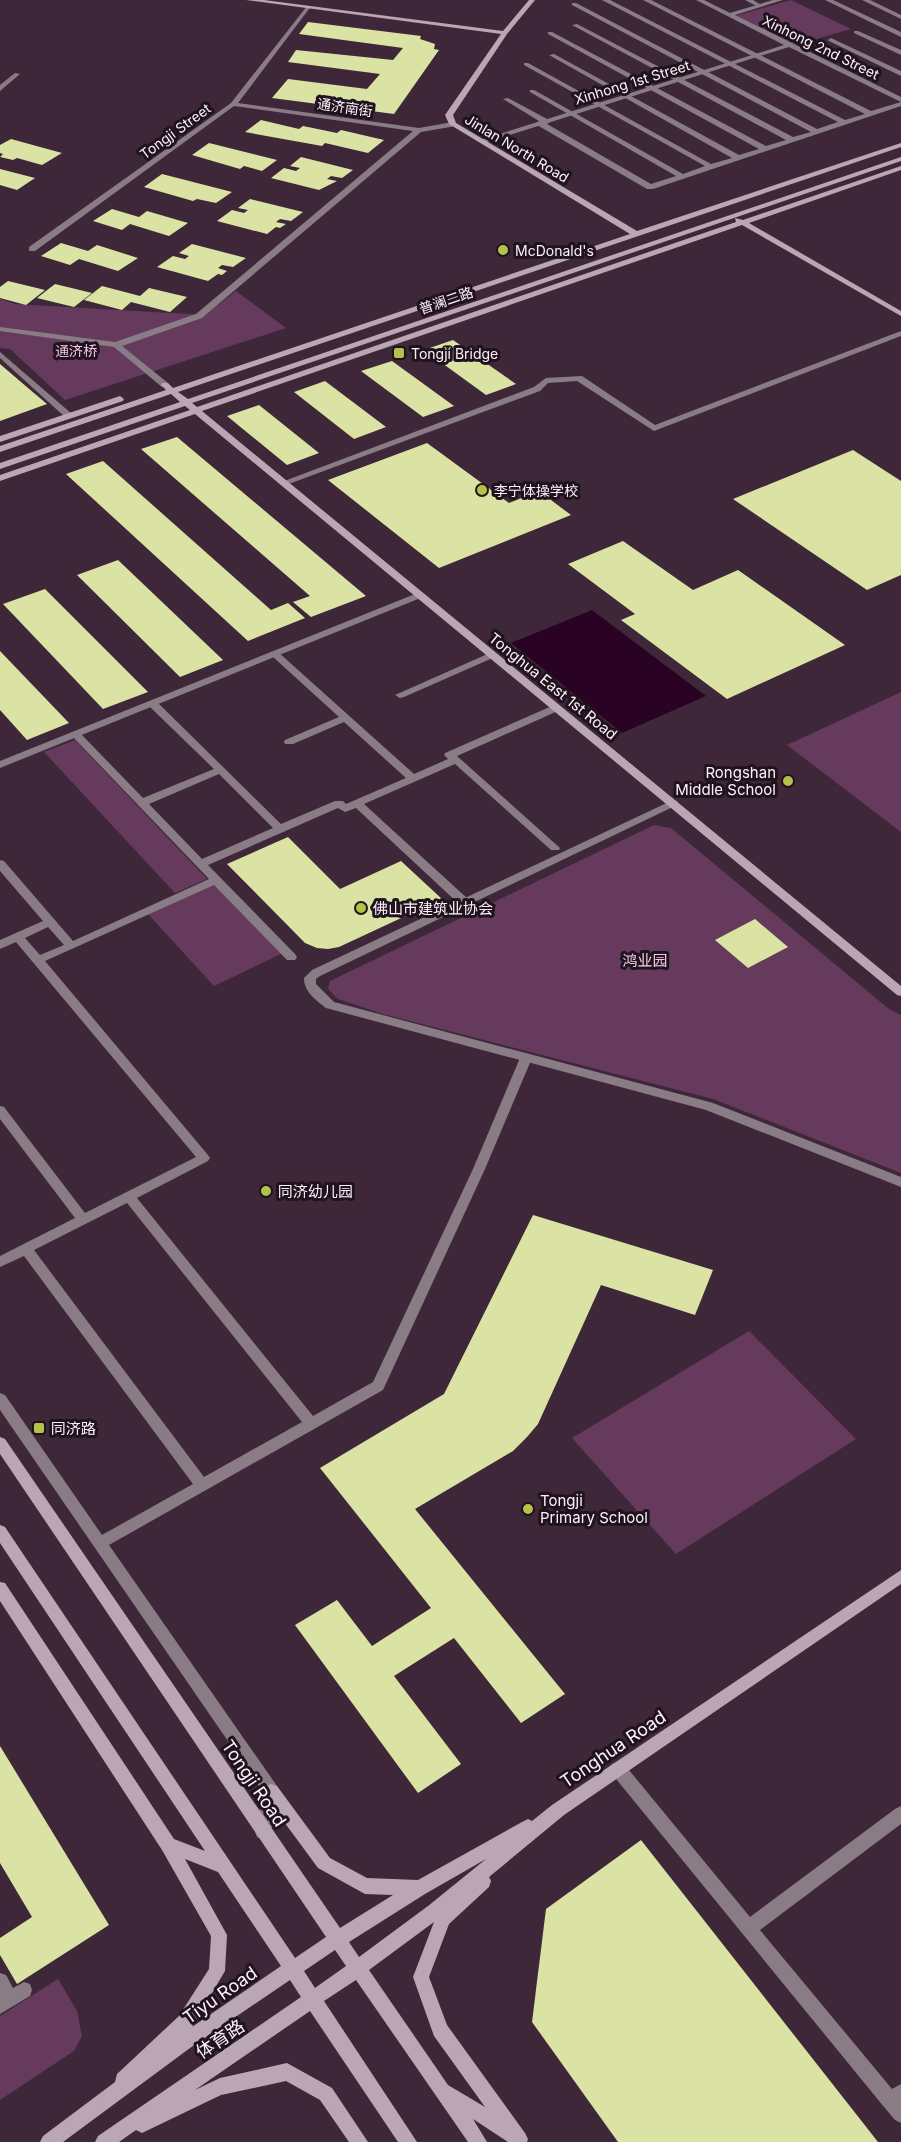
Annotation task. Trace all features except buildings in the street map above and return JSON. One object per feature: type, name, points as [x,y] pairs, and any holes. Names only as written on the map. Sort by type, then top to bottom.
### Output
[{"type":"main road","points":[[249,0],[505,33]]},
{"type":"main road","name":"Jinlan North Road","points":[[532,0],[505,33],[449,115],[453,124],[632,232]]},
{"type":"main road","points":[[632,232],[901,138]]},
{"type":"main road","name":"普澜二路","points":[[0,449],[169,388],[632,232],[901,145]]},
{"type":"main road","name":"普澜二路","points":[[0,466],[901,159]]},
{"type":"main road","points":[[0,478],[901,168]]},
{"type":"main road","points":[[732,216],[901,314]]},
{"type":"main road","points":[[0,439],[69,416],[169,388]]},
{"type":"main road","name":"Tonghua East 1st Road","points":[[169,388],[901,992]]},
{"type":"main road","name":"Tongji Road","points":[[0,1443],[263,1832],[478,2142]]},
{"type":"main road","points":[[0,1531],[408,2142]]},
{"type":"main road","name":"Tonghua Road","points":[[358,1968],[434,1912],[558,1810],[901,1576]]},
{"type":"main road","points":[[0,1588],[168,1845],[219,1935],[218,1971],[185,2022],[89,2111]]},
{"type":"main road","points":[[271,1791],[324,1863],[365,1886],[419,1888]]},
{"type":"main road","points":[[520,2141],[440,2030],[421,1977],[443,1918],[558,1810]]},
{"type":"main road","name":"Tiyu Road","points":[[49,2142],[89,2111],[337,1938],[419,1888],[558,1810]]},
{"type":"main road","points":[[168,1845],[223,1866]]},
{"type":"main road","name":"体育路","points":[[106,2141],[358,1968]]},
{"type":"main road","points":[[106,2141],[220,2087],[287,2072],[326,2094],[359,2142]]},
{"type":"main road","points":[[441,2088],[520,2141]]},
{"type":"main road","points":[[395,2122],[399,2142]]},
{"type":"street","points":[[605,0],[845,123]]},
{"type":"street","points":[[646,0],[871,114]]},
{"type":"street","name":"Xinhong 2nd Street","points":[[699,0],[901,102]]},
{"type":"street","points":[[748,0],[760,6]]},
{"type":"street","points":[[729,15],[780,0]]},
{"type":"street","points":[[828,0],[901,34]]},
{"type":"street","points":[[865,0],[901,17]]},
{"type":"street","points":[[574,4],[817,132]]},
{"type":"street","name":"Tongji Street","points":[[32,249],[233,104],[308,8]]},
{"type":"street","points":[[575,25],[792,140]]},
{"type":"street","points":[[856,32],[901,53]]},
{"type":"street","points":[[550,33],[765,149]]},
{"type":"street","points":[[831,40],[901,74]]},
{"type":"street","name":"Xinhong 1st Street","points":[[481,141],[789,45]]},
{"type":"street","points":[[552,56],[738,158]]},
{"type":"street","points":[[526,64],[711,167]]},
{"type":"street","points":[[0,89],[17,74]]},
{"type":"street","points":[[532,90],[682,176]]},
{"type":"street","points":[[506,99],[650,187],[845,123],[901,102]]},
{"type":"street","name":"通济南街","points":[[233,104],[419,130],[453,124]]},
{"type":"street","points":[[0,329],[116,345],[199,316],[419,130]]},
{"type":"street","points":[[283,483],[537,389],[546,381],[579,378],[654,428],[901,333]]},
{"type":"street","points":[[116,345],[169,388]]},
{"type":"street","points":[[0,354],[69,416]]},
{"type":"street","points":[[0,765],[420,595]]},
{"type":"street","points":[[275,654],[412,779]]},
{"type":"street","points":[[400,695],[492,655]]},
{"type":"street","points":[[153,704],[280,829]]},
{"type":"street","points":[[555,848],[449,754],[556,708]]},
{"type":"street","points":[[289,742],[345,718]]},
{"type":"street","points":[[76,735],[291,957]]},
{"type":"street","points":[[200,864],[339,803],[345,809],[456,760]]},
{"type":"street","points":[[142,803],[221,770]]},
{"type":"street","points":[[357,803],[464,902]]},
{"type":"street","points":[[673,803],[316,973],[310,978],[310,985],[330,1005],[709,1106],[901,1182]]},
{"type":"street","points":[[0,864],[70,946]]},
{"type":"street","points":[[38,960],[216,880]]},
{"type":"street","points":[[0,945],[51,922]]},
{"type":"street","points":[[0,1262],[204,1158],[18,937]]},
{"type":"street","points":[[100,1543],[378,1386],[479,1169],[526,1058]]},
{"type":"street","points":[[0,1110],[83,1219]]},
{"type":"street","points":[[129,1196],[311,1424]]},
{"type":"street","points":[[26,1249],[202,1485]]},
{"type":"street","points":[[0,1400],[271,1791],[263,1832]]},
{"type":"street","points":[[618,1769],[749,1928],[898,2102]]},
{"type":"street","points":[[749,1928],[901,1814]]},
{"type":"street","points":[[0,1981],[12,1998]]},
{"type":"green space","points":[[791,0],[851,29],[795,45],[735,16]]},
{"type":"green space","name":"通济桥","points":[[236,291],[286,328],[65,400],[10,349],[0,348],[0,299],[15,304],[205,315]]},
{"type":"green space","points":[[901,692],[901,832],[787,745]]},
{"type":"green space","points":[[75,740],[207,879],[175,893],[44,752]]},
{"type":"green space","name":"鸿业园","points":[[654,825],[671,828],[889,1009],[901,1015],[901,1173],[713,1099],[383,1014],[338,999],[328,989],[330,981]]},
{"type":"green space","points":[[215,884],[283,953],[214,986],[148,914]]},
{"type":"green space","points":[[749,1331],[856,1439],[676,1554],[572,1438]]},
{"type":"green space","points":[[58,1979],[77,2011],[82,2036],[74,2051],[0,2100],[0,2016]]},
{"type":"shaded area","points":[[592,610],[706,696],[622,733],[511,643]]},
{"type":"place","name":"McDonald's","points":[[503,250]]},
{"type":"place","name":"Tongji Bridge","points":[[399,353]]},
{"type":"place","name":"李宁体操学校","points":[[482,490]]},
{"type":"place","name":"Rongshan Middle School","points":[[788,781]]},
{"type":"place","name":"佛山市建筑业协会","points":[[361,908]]},
{"type":"place","name":"同济幼儿园","points":[[266,1191]]},
{"type":"place","name":"同济路","points":[[39,1428]]},
{"type":"place","name":"Tongji Primary School","points":[[528,1509]]}]
